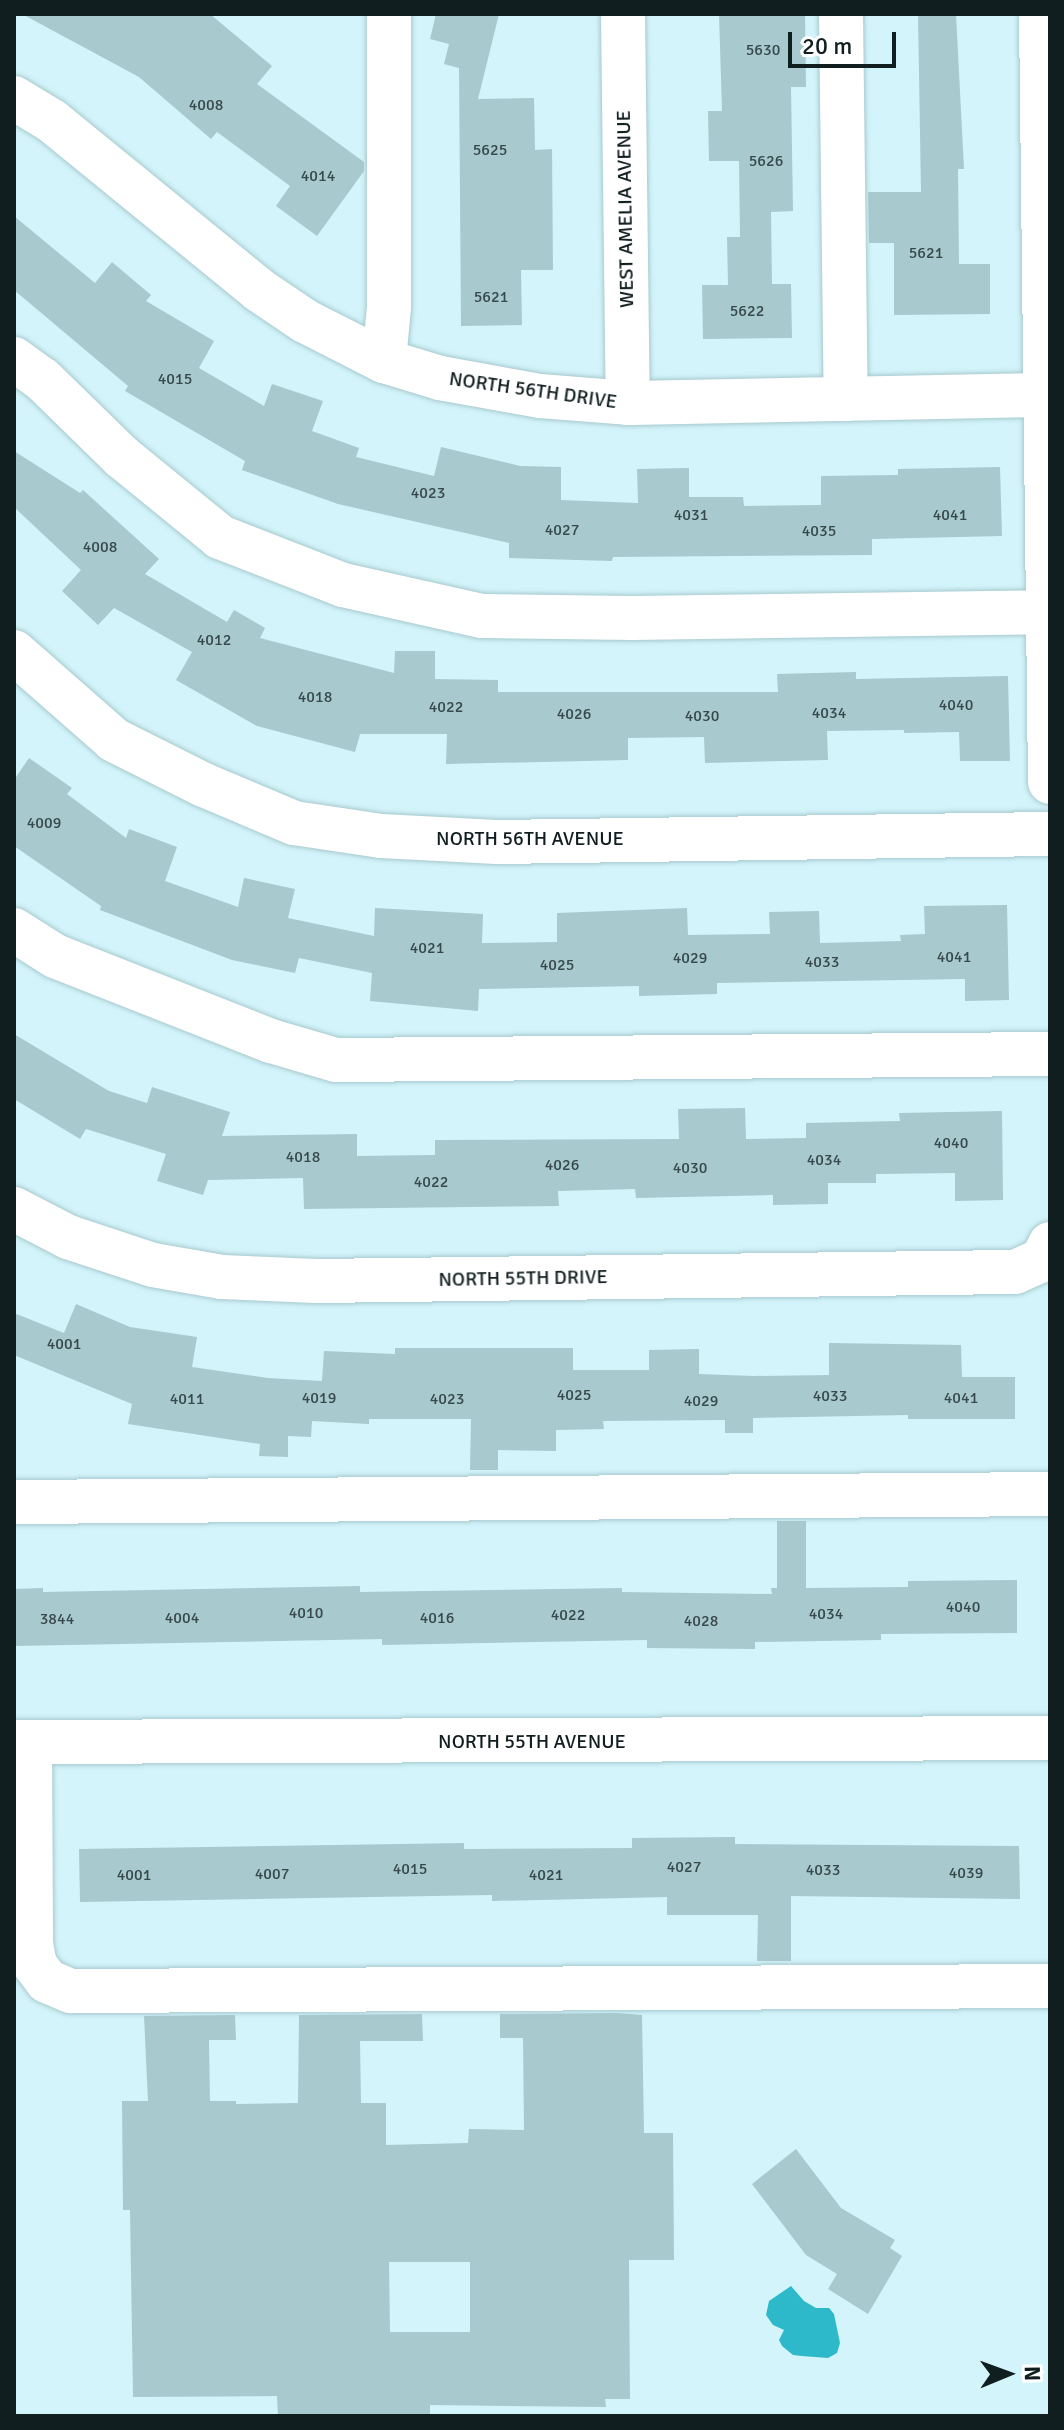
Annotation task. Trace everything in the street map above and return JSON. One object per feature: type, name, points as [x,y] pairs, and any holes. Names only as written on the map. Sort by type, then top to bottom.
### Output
[{"type":"street","points":[[384,361],[389,307],[389,14]]},
{"type":"street","name":"WEST AMELIA AVENUE","points":[[623,14],[628,403]]},
{"type":"street","points":[[841,14],[846,399]]},
{"type":"street","points":[[1041,14],[1050,782]]},
{"type":"street","name":"NORTH 56TH DRIVE","points":[[14,98],[52,121],[259,290],[305,321],[384,361],[440,378],[540,396],[628,403],[1044,395]]},
{"type":"street","points":[[14,359],[42,379],[122,457],[220,537],[343,585],[482,616],[632,618],[1048,612]]},
{"type":"street","name":"NORTH 56TH AVENUE","points":[[14,652],[114,740],[204,785],[294,823],[381,836],[497,842],[1050,834]]},
{"type":"street","points":[[14,930],[55,956],[271,1041],[336,1060],[1050,1054]]},
{"type":"street","name":"NORTH 55TH DRIVE","points":[[14,1209],[68,1237],[153,1265],[238,1278],[316,1281],[1015,1272],[1046,1252]]},
{"type":"street","points":[[14,1502],[1050,1494]]},
{"type":"street","name":"NORTH 55TH AVENUE","points":[[22,1742],[1050,1738]]},
{"type":"street","points":[[22,1742],[31,1943],[35,1965],[47,1981],[71,1991],[1050,1986]]},
{"type":"water","points":[[791,2286],[804,2301],[816,2308],[829,2308],[834,2314],[840,2343],[837,2353],[828,2358],[793,2355],[782,2346],[779,2340],[784,2330],[773,2325],[766,2315],[769,2301]]},
{"type":"building","points":[[22,14],[210,14],[272,66],[257,84],[364,162],[364,171],[317,236],[276,206],[290,186],[217,132],[211,139],[139,77]]},
{"type":"building","points":[[436,14],[499,14],[478,99],[534,98],[535,150],[552,149],[553,270],[521,270],[522,325],[461,326],[459,68],[444,64],[449,44],[430,39]]},
{"type":"building","points":[[719,14],[805,14],[806,87],[791,87],[793,211],[771,212],[772,284],[791,284],[792,338],[703,339],[702,285],[728,285],[727,237],[740,237],[739,161],[709,161],[708,111],[722,111]]},
{"type":"building","points":[[918,14],[956,14],[964,169],[958,169],[959,264],[990,264],[990,314],[894,315],[894,243],[869,243],[868,192],[921,192]]},
{"type":"building","points":[[14,216],[95,283],[112,262],[151,295],[146,301],[214,341],[199,368],[264,406],[272,384],[323,401],[312,431],[359,448],[356,457],[434,476],[441,447],[520,466],[561,467],[561,500],[638,503],[637,469],[689,468],[689,497],[743,497],[744,506],[821,505],[821,476],[898,475],[898,469],[1000,467],[1002,536],[872,539],[872,555],[613,557],[612,561],[509,558],[509,543],[338,504],[242,470],[245,461],[125,391],[128,386],[14,290]]},
{"type":"building","points":[[14,451],[80,493],[83,490],[159,559],[145,574],[227,622],[234,610],[265,628],[260,638],[394,673],[395,651],[435,651],[435,679],[498,680],[498,692],[778,692],[777,674],[856,672],[856,679],[1008,676],[1010,761],[960,761],[959,732],[904,733],[904,730],[827,731],[828,760],[705,763],[704,737],[628,738],[628,760],[446,764],[447,734],[360,734],[355,752],[257,726],[176,680],[192,652],[114,608],[98,625],[62,591],[81,570],[14,507]]},
{"type":"building","points":[[29,758],[72,788],[67,794],[126,838],[129,829],[177,847],[165,881],[238,907],[244,878],[295,889],[288,918],[374,936],[375,908],[483,914],[482,943],[557,942],[557,913],[687,908],[688,935],[770,934],[769,912],[819,911],[820,943],[901,941],[900,935],[925,934],[924,906],[1007,905],[1009,1000],[965,1001],[965,979],[717,983],[717,994],[639,996],[639,986],[479,989],[478,1011],[370,1001],[372,973],[299,958],[295,973],[232,960],[100,910],[101,906],[14,846],[14,780]]},
{"type":"building","points":[[14,1034],[109,1091],[147,1103],[152,1087],[230,1112],[222,1136],[357,1134],[357,1156],[435,1155],[435,1140],[679,1139],[678,1109],[745,1108],[746,1139],[806,1138],[806,1123],[900,1121],[899,1113],[1002,1111],[1003,1200],[955,1201],[955,1173],[876,1174],[876,1183],[828,1183],[828,1204],[773,1205],[773,1195],[636,1198],[635,1189],[558,1191],[559,1206],[304,1209],[303,1178],[208,1180],[203,1195],[157,1181],[166,1154],[86,1129],[80,1139],[14,1099]]},
{"type":"building","points":[[76,1304],[130,1327],[197,1337],[192,1367],[268,1378],[322,1381],[324,1351],[395,1354],[395,1348],[573,1348],[573,1370],[649,1370],[649,1350],[699,1349],[699,1374],[753,1376],[829,1375],[829,1343],[961,1345],[962,1377],[1015,1377],[1015,1419],[908,1419],[908,1415],[753,1418],[753,1433],[725,1433],[725,1420],[603,1421],[604,1429],[556,1430],[556,1451],[498,1450],[498,1470],[470,1470],[471,1419],[369,1419],[369,1424],[312,1421],[311,1437],[288,1436],[288,1457],[259,1456],[260,1444],[128,1424],[132,1404],[14,1355],[14,1313],[64,1333]]},
{"type":"building","points":[[777,1521],[806,1521],[806,1588],[908,1587],[908,1581],[1017,1580],[1017,1633],[881,1634],[881,1640],[755,1642],[755,1649],[647,1648],[647,1640],[382,1645],[382,1639],[14,1646],[14,1589],[43,1588],[43,1592],[360,1586],[360,1592],[622,1588],[622,1592],[772,1594],[771,1588],[777,1588]]},
{"type":"building","points":[[735,1837],[735,1844],[1019,1846],[1020,1899],[791,1896],[791,1961],[757,1961],[758,1915],[667,1915],[667,1897],[492,1901],[492,1895],[80,1902],[79,1849],[464,1843],[464,1849],[632,1848],[632,1838]]},
{"type":"building","points":[[422,2014],[423,2041],[360,2041],[361,2103],[386,2103],[386,2145],[468,2143],[469,2129],[524,2130],[523,2038],[500,2038],[500,2014],[642,2015],[644,2133],[673,2133],[674,2260],[629,2260],[630,2399],[605,2399],[606,2407],[430,2405],[430,2416],[278,2416],[277,2396],[133,2397],[130,2210],[123,2210],[122,2101],[148,2101],[144,2016],[235,2015],[236,2040],[209,2040],[210,2101],[236,2101],[236,2104],[298,2103],[299,2015]],"holes":[[[389,2262],[470,2262],[470,2332],[390,2332]]]},
{"type":"building","points":[[796,2149],[841,2208],[895,2240],[890,2248],[902,2256],[868,2314],[828,2289],[837,2274],[806,2255],[752,2184]]}]
